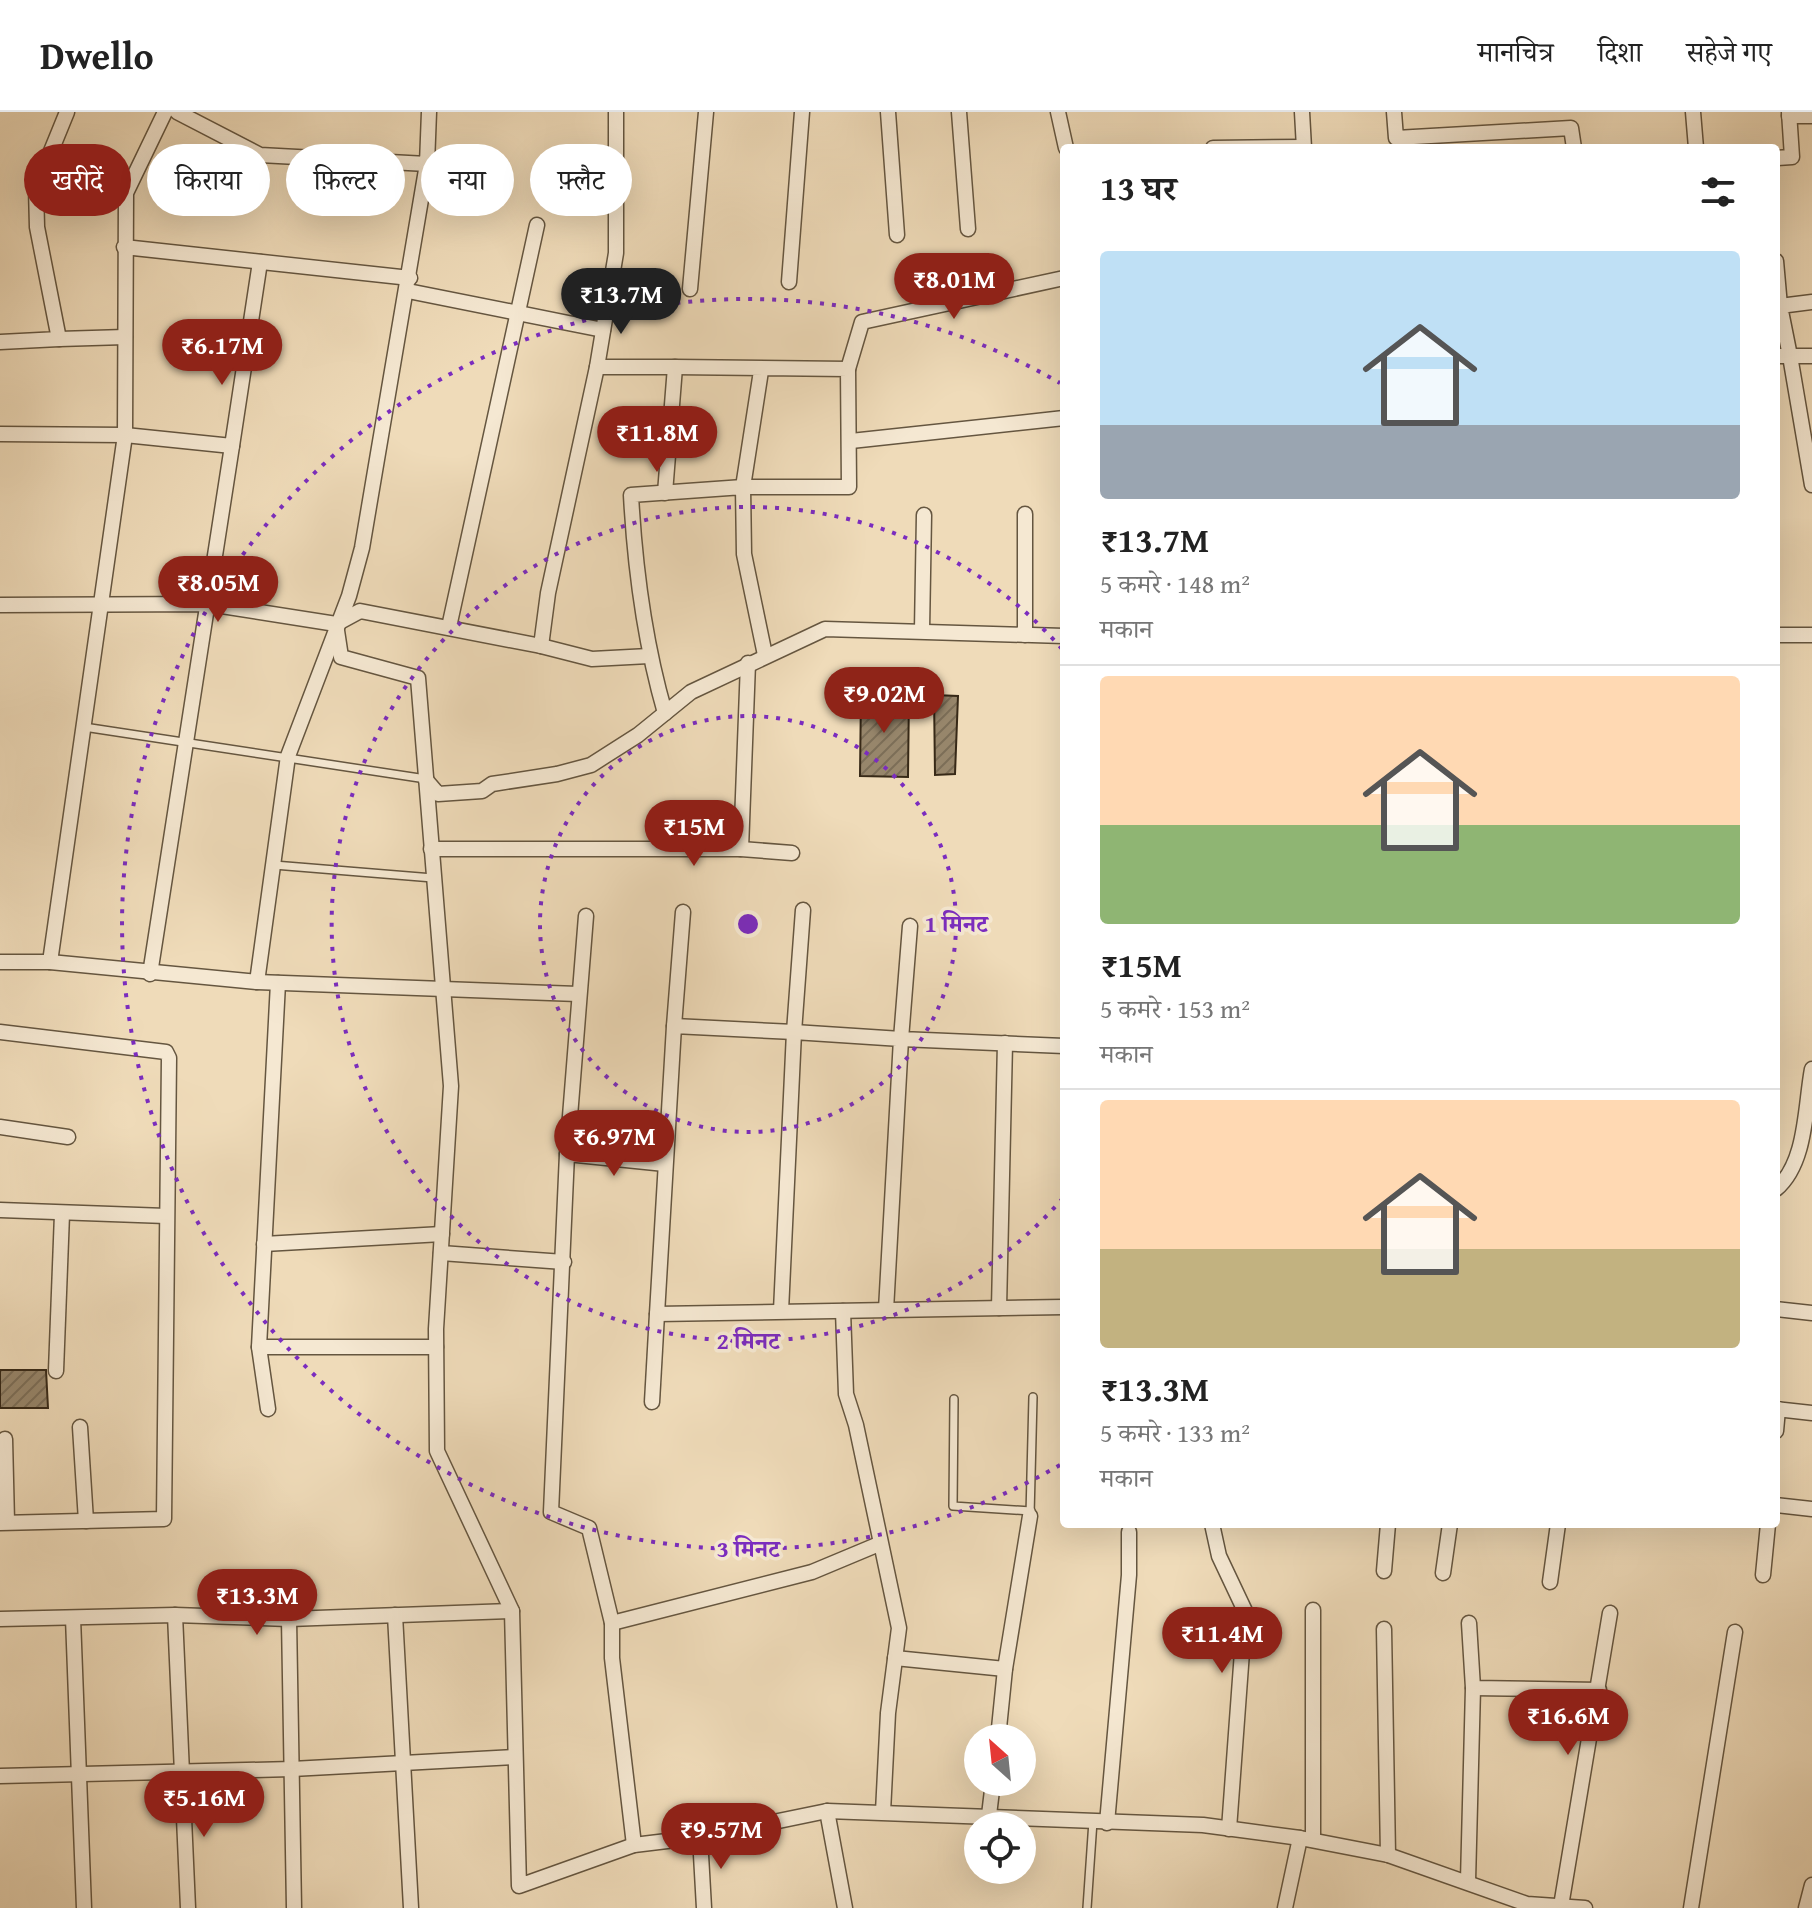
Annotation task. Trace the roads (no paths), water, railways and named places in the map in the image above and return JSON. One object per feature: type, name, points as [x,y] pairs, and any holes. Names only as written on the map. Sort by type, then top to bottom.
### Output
[{"type":"street","points":[[59,339],[37,227],[36,188],[67,112]]},
{"type":"street","points":[[50,962],[125,435],[126,193],[165,112]]},
{"type":"street","points":[[177,112],[260,155],[421,164]]},
{"type":"street","points":[[428,144],[429,112]]},
{"type":"street","points":[[541,646],[548,593],[597,367],[616,253],[616,112]]},
{"type":"street","points":[[690,289],[706,112]]},
{"type":"street","points":[[789,282],[802,112]]},
{"type":"street","points":[[888,112],[897,235]]},
{"type":"street","points":[[959,112],[968,229]]},
{"type":"street","points":[[1058,112],[1065,144]]},
{"type":"street","points":[[1302,112],[1304,144]]},
{"type":"street","points":[[1394,112],[1396,138],[1571,128]]},
{"type":"street","points":[[1570,112],[1573,144]]},
{"type":"street","points":[[1693,112],[1696,144]]},
{"type":"street","points":[[1780,158],[1792,157],[1789,114],[1812,116]]},
{"type":"street","points":[[257,982],[288,756],[349,596],[362,548],[421,204]]},
{"type":"street","points":[[449,627],[520,314],[537,225]]},
{"type":"street","points":[[124,247],[260,262],[409,285],[520,314],[603,330]]},
{"type":"street","points":[[150,974],[260,262]]},
{"type":"street","points":[[665,713],[649,656],[635,573],[631,495],[743,487],[849,487],[848,369],[862,322],[1060,279]]},
{"type":"street","points":[[1812,302],[1780,306],[1783,356],[1812,485]]},
{"type":"street","points":[[0,342],[125,337]]},
{"type":"street","points":[[1783,356],[1812,356]]},
{"type":"street","points":[[597,367],[761,371],[848,369]]},
{"type":"street","points":[[665,493],[675,367]]},
{"type":"street","points":[[761,371],[743,487],[744,554],[765,655]]},
{"type":"street","points":[[851,441],[1060,418]]},
{"type":"street","points":[[0,434],[125,435],[232,446]]},
{"type":"street","points":[[1025,514],[1025,635]]},
{"type":"street","points":[[922,630],[924,515]]},
{"type":"street","points":[[0,605],[209,604],[336,624],[360,611],[592,659],[649,656]]},
{"type":"street","points":[[336,624],[341,657],[418,678],[451,1086],[436,1347],[437,1451],[512,1611],[513,1757],[519,1886],[634,1845],[700,1837],[827,1811],[964,1814]]},
{"type":"street","points":[[426,779],[438,794],[482,791],[492,784],[557,774],[591,765],[691,692],[825,629],[1060,636]]},
{"type":"street","points":[[1780,635],[1812,635]]},
{"type":"street","points":[[741,849],[748,663]]},
{"type":"street","points":[[431,849],[741,849],[792,853]]},
{"type":"street","points":[[781,1311],[803,910]]},
{"type":"street","points":[[652,1402],[683,912]]},
{"type":"street","points":[[586,916],[567,1154],[551,1512],[589,1528],[612,1623],[612,1658],[634,1845]]},
{"type":"street","points":[[886,1310],[910,926]]},
{"type":"street","points":[[0,962],[50,962],[257,982],[578,994]]},
{"type":"street","points":[[268,1409],[259,1347],[278,983]]},
{"type":"street","points":[[674,1026],[1060,1046]]},
{"type":"street","points":[[0,1032],[166,1052],[169,1058],[164,1519],[3,1522],[5,1439]]},
{"type":"street","points":[[999,1308],[1005,1043]]},
{"type":"street","points":[[1780,1185],[1796,1160],[1812,1069]]},
{"type":"street","points":[[0,1127],[68,1137]]},
{"type":"street","points":[[567,1154],[665,1164]]},
{"type":"street","points":[[0,1210],[166,1216]]},
{"type":"street","points":[[56,1371],[62,1214]]},
{"type":"street","points":[[264,1244],[442,1234]]},
{"type":"street","points":[[441,1253],[564,1262]]},
{"type":"street","points":[[657,1314],[1060,1307]]},
{"type":"street","points":[[1780,1309],[1812,1313]]},
{"type":"street","points":[[843,1311],[846,1394],[856,1425],[899,1628],[883,1812]]},
{"type":"street","points":[[259,1347],[436,1347]]},
{"type":"street","points":[[1780,1409],[1812,1413]]},
{"type":"street","points":[[80,1427],[86,1521]]},
{"type":"street","points":[[1780,1505],[1812,1509]]},
{"type":"street","points":[[999,1724],[1005,1669],[1030,1514]]},
{"type":"street","points":[[1213,1528],[1219,1556],[1245,1611],[1229,1829]]},
{"type":"street","points":[[1384,1571],[1388,1528]]},
{"type":"street","points":[[1443,1573],[1449,1528]]},
{"type":"street","points":[[1550,1582],[1557,1528]]},
{"type":"street","points":[[1763,1575],[1768,1528]]},
{"type":"street","points":[[1100,1822],[1129,1575],[1129,1532]]},
{"type":"street","points":[[612,1623],[812,1572],[879,1544]]},
{"type":"street","points":[[1285,1908],[1307,1839],[1313,1610]]},
{"type":"street","points":[[0,1619],[175,1615],[289,1619],[512,1611]]},
{"type":"street","points":[[1561,1906],[1610,1613]]},
{"type":"street","points":[[175,1615],[188,1908]]},
{"type":"street","points":[[395,1615],[400,1762],[411,1908]]},
{"type":"street","points":[[73,1618],[84,1908]]},
{"type":"street","points":[[289,1619],[294,1908]]},
{"type":"street","points":[[1468,1881],[1473,1688],[1469,1623]]},
{"type":"street","points":[[1384,1629],[1388,1855]]},
{"type":"street","points":[[1691,1908],[1735,1632]]},
{"type":"street","points":[[895,1658],[1005,1669]]},
{"type":"street","points":[[1473,1688],[1599,1690]]},
{"type":"street","points":[[0,1776],[292,1769],[513,1757]]},
{"type":"street","points":[[827,1811],[845,1908]]},
{"type":"street","points":[[1036,1818],[1229,1829],[1307,1839],[1388,1855],[1527,1904],[1585,1908]]},
{"type":"street","points":[[700,1837],[704,1908]]},
{"type":"street","points":[[1806,1908],[1812,1885]]},
{"type":"lane","points":[[84,727],[426,779]]},
{"type":"lane","points":[[274,865],[433,878]]},
{"type":"lane","points":[[954,1399],[953,1506],[1030,1514],[1033,1397]]},
{"type":"lane","points":[[1087,1908],[1100,1822]]}]
